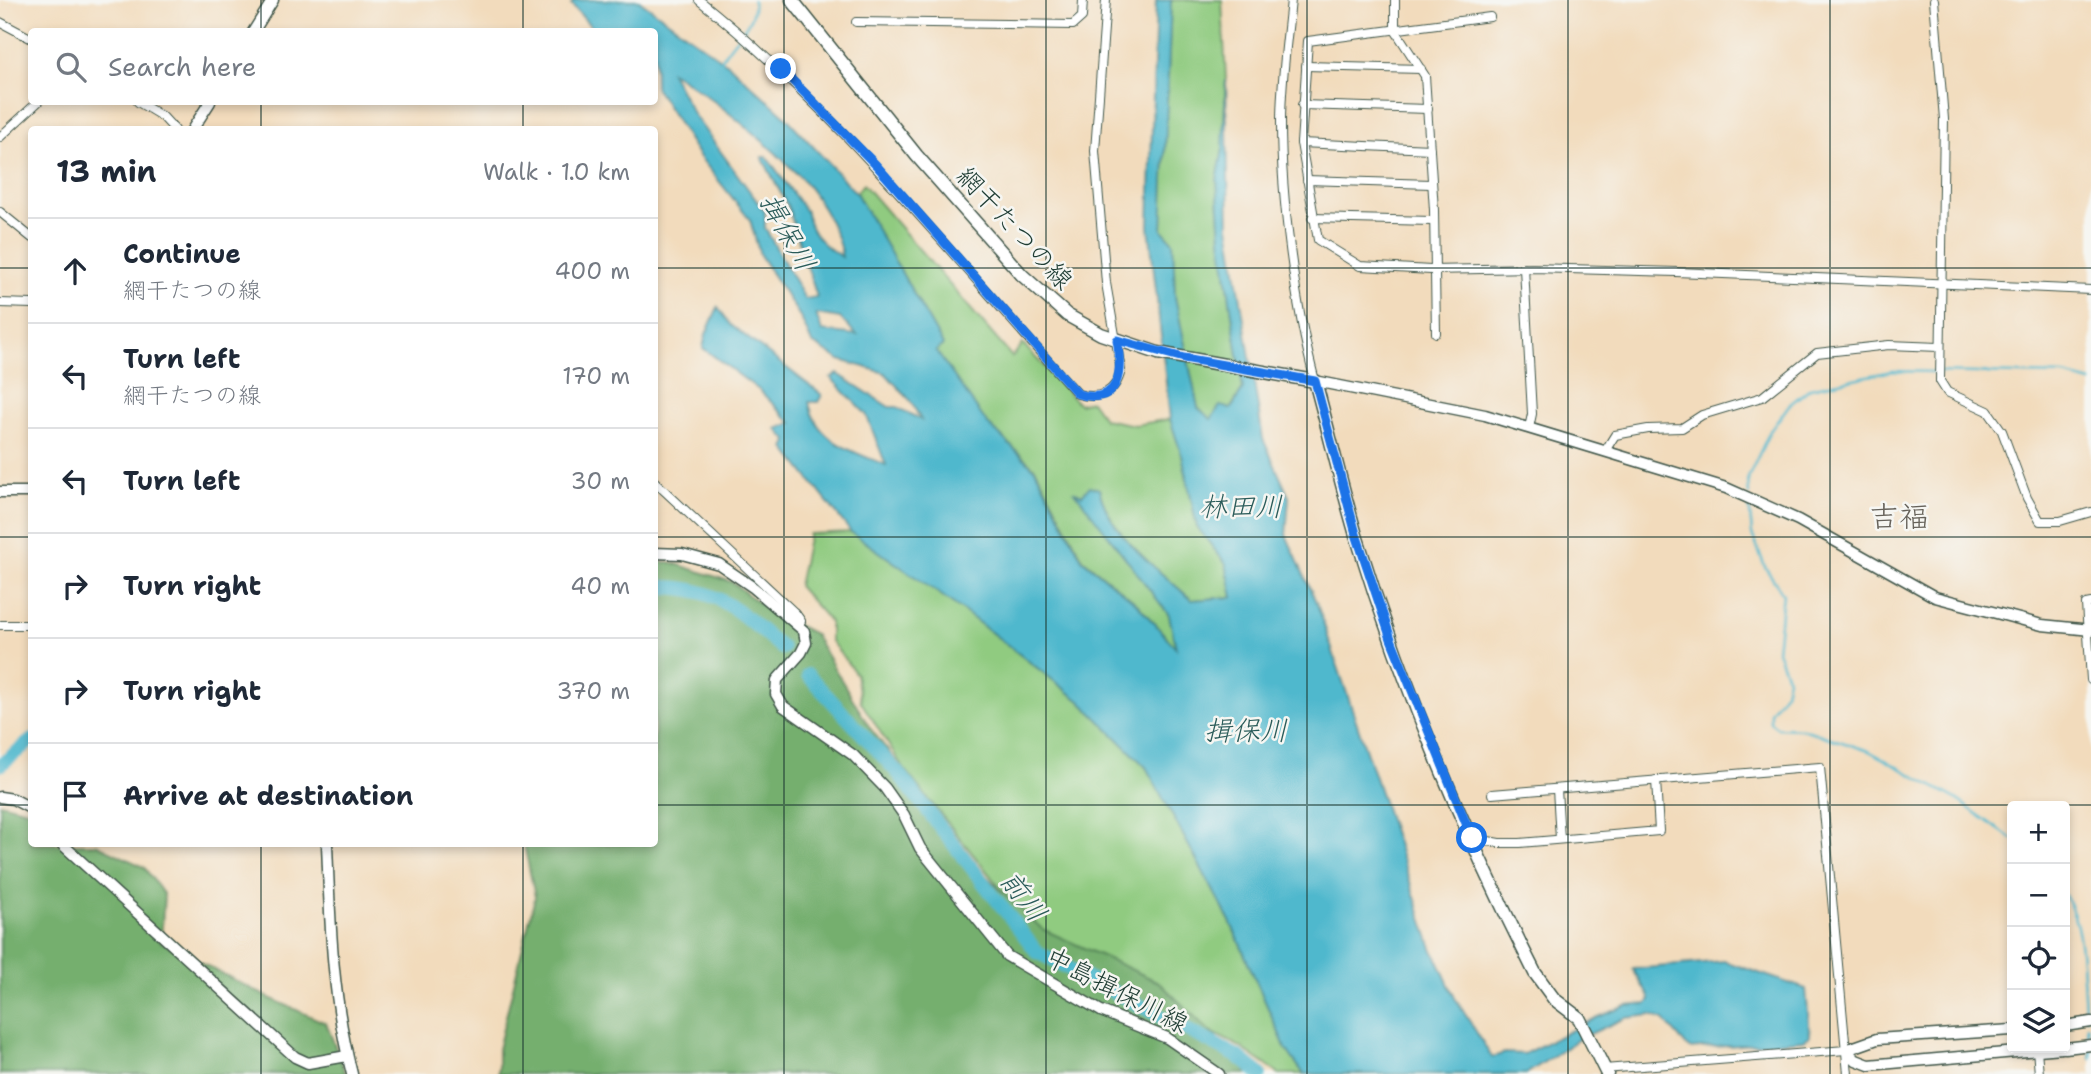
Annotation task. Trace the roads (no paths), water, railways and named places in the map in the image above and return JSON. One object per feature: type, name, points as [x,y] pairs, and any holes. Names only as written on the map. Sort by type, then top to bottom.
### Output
[{"type":"main road","name":"網干たつの線","points":[[792,0],[917,156],[1022,275],[1067,315],[1121,342],[1184,358],[1312,380]]},
{"type":"main road","points":[[1312,380],[1356,534],[1387,626],[1472,838],[1535,973],[1555,999],[1579,1018],[1605,1072]]},
{"type":"street","points":[[256,28],[273,0]]},
{"type":"street","points":[[699,0],[781,69],[876,165],[1078,394],[1091,398],[1104,395],[1118,381],[1121,370],[1121,342],[1106,283],[1095,151],[1106,0]]},
{"type":"street","points":[[856,22],[1073,25],[1082,17],[1083,0]]},
{"type":"street","points":[[1292,0],[1282,88],[1284,188],[1312,380],[1428,401],[1605,450],[1726,488],[1762,503],[1935,597],[2042,625],[2090,629]]},
{"type":"street","points":[[1395,0],[1395,30],[1425,76],[1432,184],[1436,333]]},
{"type":"street","points":[[1934,0],[1944,119],[1940,381],[1947,392],[1988,411],[2003,431],[2027,498],[2040,521],[2060,521],[2091,512]]},
{"type":"street","points":[[1490,17],[1308,41],[1301,144],[1318,240],[1360,266],[1524,268],[2091,290]]},
{"type":"street","points":[[0,22],[28,37]]},
{"type":"street","points":[[1306,66],[1421,69]]},
{"type":"street","points":[[0,138],[35,105]]},
{"type":"street","points":[[143,105],[163,117],[171,126]]},
{"type":"street","points":[[194,126],[208,105]]},
{"type":"street","points":[[1302,105],[1428,109]]},
{"type":"street","points":[[1301,144],[1430,149]]},
{"type":"street","points":[[1307,180],[1432,184]]},
{"type":"street","points":[[0,212],[28,235]]},
{"type":"street","points":[[1312,218],[1432,221]]},
{"type":"street","points":[[1524,268],[1532,411],[1529,428]]},
{"type":"street","points":[[0,303],[28,304]]},
{"type":"street","points":[[1605,450],[1615,435],[1648,429],[1682,428],[1702,415],[1762,397],[1816,353],[1889,345],[1939,347]]},
{"type":"street","points":[[658,485],[801,621],[798,625],[754,588],[719,564],[682,554],[658,554]]},
{"type":"street","points":[[0,492],[28,492]]},
{"type":"street","points":[[2091,603],[2087,604],[2091,680]]},
{"type":"street","points":[[0,625],[28,625]]},
{"type":"street","name":"中島揖保川線","points":[[798,625],[804,631],[806,643],[777,680],[776,694],[783,706],[853,755],[885,789],[904,815],[920,848],[1007,956],[1101,1011],[1167,1038],[1219,1074]]},
{"type":"street","points":[[1492,794],[1820,767],[1848,1074]]},
{"type":"street","points":[[1472,838],[1499,843],[1659,831],[1656,780]]},
{"type":"street","points":[[1557,789],[1560,839]]},
{"type":"street","points":[[0,797],[13,799],[28,807]]},
{"type":"street","points":[[65,847],[288,1051],[308,1063],[347,1056]]},
{"type":"street","points":[[327,847],[331,946],[338,1010],[352,1074]]},
{"type":"street","points":[[2070,1025],[2091,1022]]},
{"type":"street","points":[[1605,1072],[1685,1069],[1846,1050],[1862,1042],[1877,1039],[2007,1030]]},
{"type":"street","points":[[2070,1047],[2091,1045]]},
{"type":"street","points":[[1846,1050],[1856,1060],[1869,1065],[2007,1052]]},
{"type":"street","points":[[2039,1053],[2039,1074]]},
{"type":"water","name":"揖保川","points":[[575,0],[639,0],[729,65],[785,116],[856,193],[943,345],[936,351],[987,423],[1035,469],[1082,559],[1137,604],[1176,648],[1169,615],[1075,492],[1082,495],[1090,486],[1099,489],[1104,506],[1124,536],[1150,564],[1192,600],[1233,597],[1226,564],[1197,527],[1183,459],[1170,419],[1149,226],[1156,0],[1171,0],[1162,230],[1173,242],[1175,297],[1198,408],[1211,419],[1220,406],[1231,409],[1243,389],[1221,239],[1217,180],[1223,149],[1226,80],[1229,226],[1263,439],[1289,497],[1286,535],[1317,604],[1432,948],[1455,998],[1492,1057],[1505,1053],[1524,1054],[1596,1018],[1626,1006],[1647,1004],[1650,999],[1633,969],[1724,961],[1806,989],[1810,1036],[1804,1040],[1689,1049],[1664,1020],[1651,1015],[1625,1018],[1579,1039],[1526,1074],[1304,1074],[1286,1049],[1230,921],[1146,767],[1080,701],[961,609],[851,532],[785,448],[788,441],[777,429],[792,423],[759,390],[703,348],[718,307],[731,325],[822,395],[818,402],[809,402],[813,416],[827,436],[886,465],[866,414],[831,378],[838,374],[889,407],[897,407],[921,420],[910,400],[885,373],[840,360],[812,343],[801,318],[760,255],[750,220],[699,156],[658,92],[658,28],[592,28],[571,4]],"holes":[[[671,72],[703,93],[787,164],[807,184],[820,203],[837,237],[842,257],[819,239],[811,227],[807,213],[767,157],[762,157],[788,207],[817,297],[805,299],[765,228],[765,212],[693,114]],[[816,314],[840,318],[857,335],[822,331]]]},
{"type":"waterway","points":[[721,61],[747,25],[753,9],[753,0]]},
{"type":"waterway","points":[[1749,495],[1748,478],[1770,431],[1789,405],[1810,388],[1892,371],[2064,375],[2091,382]]},
{"type":"waterway","points":[[1749,502],[1752,534],[1765,567],[1783,594],[1777,651],[1788,679],[1785,692],[1770,712],[1770,722],[1778,728],[1803,729],[1869,751],[1956,799],[2007,835]]},
{"type":"waterway","name":"前川","points":[[658,587],[695,590],[725,602],[782,648]]},
{"type":"waterway","name":"前川","points":[[808,675],[899,774],[1037,952],[1239,1057],[1260,1074]]},
{"type":"waterway","name":"前川","points":[[0,765],[28,743]]},
{"type":"waterway","points":[[2070,905],[2080,940],[2086,1018]]},
{"type":"waterway","points":[[2087,1025],[2089,1042]]},
{"type":"waterway","points":[[2090,1049],[2091,1058]]},
{"type":"district","name":"吉福","points":[[1899,517]]},
{"type":"water label","name":"林田川","points":[[1241,506]]}]
